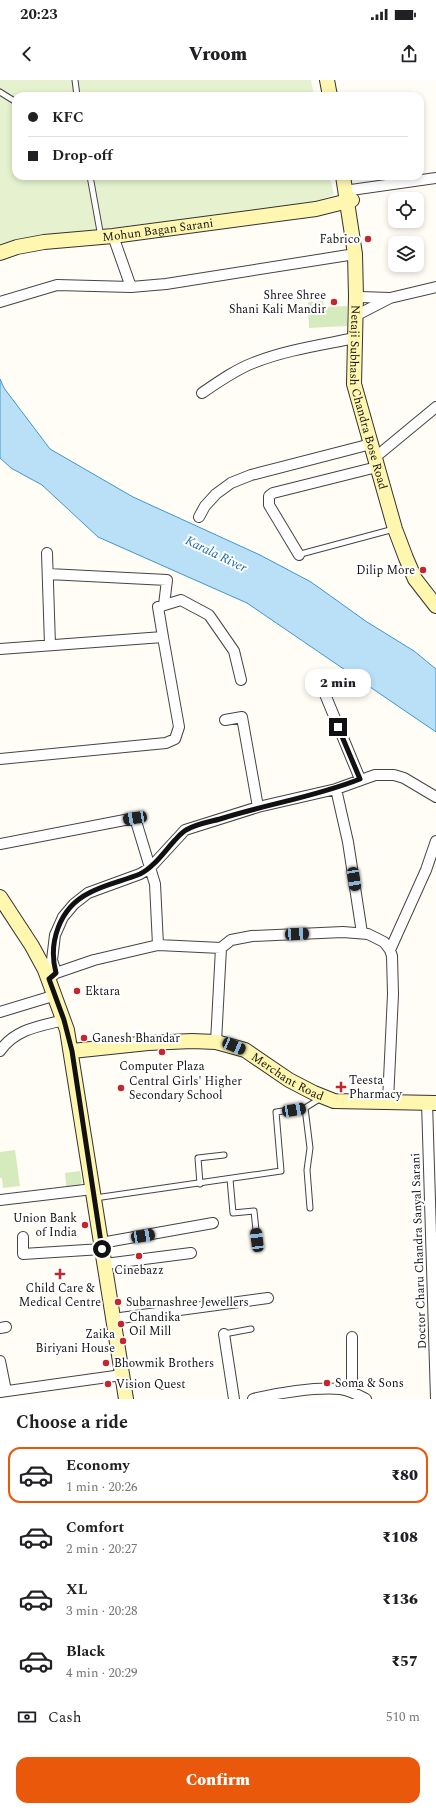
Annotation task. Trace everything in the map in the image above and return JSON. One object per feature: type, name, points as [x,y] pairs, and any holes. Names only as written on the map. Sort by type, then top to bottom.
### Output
[{"type":"street","points":[[328,80],[330,92]]},
{"type":"street","points":[[334,80],[336,92]]},
{"type":"street","points":[[350,197],[436,178]]},
{"type":"street","name":"Netaji Subhash Chandra Bose Road","points":[[344,180],[350,197],[357,254],[359,314],[358,383],[375,455]]},
{"type":"street","name":"Mohun Bagan Sarani","points":[[0,253],[27,245],[44,242],[107,237],[316,209],[350,197]]},
{"type":"street","points":[[107,237],[131,287]]},
{"type":"street","points":[[0,302],[57,286],[131,287],[166,284],[357,254]]},
{"type":"street","points":[[359,314],[390,298],[436,287]]},
{"type":"street","points":[[358,297],[390,298]]},
{"type":"street","name":"Netaji Subhash Chandra Bose Road","points":[[358,297],[354,384],[397,528],[415,580],[436,606]]},
{"type":"street","points":[[202,393],[238,370],[253,363],[319,345],[355,338]]},
{"type":"street","points":[[297,555],[269,505],[269,496],[273,493],[375,455],[436,407]]},
{"type":"street","points":[[199,517],[205,506],[216,494],[231,482],[251,475],[375,455]]},
{"type":"street","name":"Netaji Subhash Chandra Bose Road","points":[[397,528],[418,578],[436,598]]},
{"type":"street","points":[[47,553],[50,645]]},
{"type":"street","points":[[48,574],[167,580],[164,605]]},
{"type":"street","points":[[0,759],[166,743],[172,741],[177,735],[179,727],[158,607],[164,605],[181,600],[209,615],[234,651],[241,680]]},
{"type":"street","points":[[0,649],[163,637]]},
{"type":"street","points":[[322,687],[360,779]]},
{"type":"street","points":[[225,720],[242,717],[258,807]]},
{"type":"street","points":[[126,1399],[72,1051],[52,976],[55,935],[64,917],[74,904],[88,893],[140,874],[150,868],[185,830],[258,807],[336,789],[360,779],[375,775],[394,775],[421,787],[436,797]]},
{"type":"street","points":[[336,789],[348,842],[362,933]]},
{"type":"street","points":[[0,844],[135,818],[155,884],[158,945]]},
{"type":"street","points":[[390,950],[423,877],[436,842]]},
{"type":"street","points":[[0,897],[52,976]]},
{"type":"street","points":[[52,976],[94,960],[158,945],[221,948],[231,940],[252,936],[343,932],[362,933],[375,937],[384,942],[390,950],[392,956],[393,994],[388,1101]]},
{"type":"street","points":[[216,1042],[221,948]]},
{"type":"street","points":[[0,1012],[56,995]]},
{"type":"street","points":[[66,1025],[77,1044],[90,1049]]},
{"type":"street","points":[[0,1051],[9,1039],[22,1031],[66,1025]]},
{"type":"street","name":"Merchant Road","points":[[72,1051],[175,1041],[216,1042],[245,1050],[289,1080],[323,1097],[341,1102],[388,1101],[432,1103]]},
{"type":"street","name":"Doctor Charu Chandra Sanyal Sarani","points":[[432,1103],[436,1399]]},
{"type":"street","points":[[0,1200],[94,1193]]},
{"type":"street","points":[[23,1237],[23,1254],[102,1246],[214,1223]]},
{"type":"street","points":[[105,1264],[191,1253]]},
{"type":"street","points":[[113,1319],[268,1298]]},
{"type":"street","points":[[224,1334],[234,1399]]},
{"type":"street","points":[[352,1337],[352,1392]]},
{"type":"street","points":[[0,1361],[3,1391],[122,1375]]},
{"type":"street","points":[[252,1399],[278,1394],[340,1389],[352,1392],[366,1399]]},
{"type":"lane","points":[[75,80],[77,92]]},
{"type":"lane","points":[[0,92],[12,100]]},
{"type":"lane","points":[[91,180],[107,237]]},
{"type":"lane","points":[[297,555],[397,528]]},
{"type":"lane","points":[[94,1193],[200,1184],[282,1171],[276,1112],[305,1108],[313,1105],[323,1097]]},
{"type":"lane","points":[[305,1108],[310,1148],[307,1170],[310,1208]]},
{"type":"lane","points":[[200,1184],[198,1158],[224,1155]]},
{"type":"lane","points":[[230,1180],[233,1213],[254,1211],[257,1240]]},
{"type":"lane","points":[[224,1334],[251,1329]]},
{"type":"green space","points":[[0,80],[311,80],[313,92],[12,92],[12,180],[331,180],[334,195],[315,201],[264,209],[37,237],[0,247]]},
{"type":"green space","points":[[323,301],[324,307],[347,306],[347,326],[309,328],[308,302]]},
{"type":"green space","points":[[15,1150],[20,1186],[3,1188],[2,1178],[0,1178],[0,1152]]},
{"type":"green space","points":[[80,1171],[82,1182],[74,1192],[67,1193],[65,1173]]},
{"type":"water","name":"Karala River","points":[[0,379],[4,388],[50,449],[133,497],[260,555],[311,582],[367,622],[414,651],[436,669],[436,732],[247,603],[98,537],[42,485],[11,468],[0,458]]},
{"type":"place","name":"Fabrico","points":[[368,239]]},
{"type":"place","name":"Shree Shree Shani Kali Mandir","points":[[334,302]]},
{"type":"place","name":"Dilip More","points":[[423,570]]},
{"type":"place","name":"Ektara","points":[[77,991]]},
{"type":"place","name":"Ganesh Bhandar","points":[[84,1038]]},
{"type":"place","name":"Computer Plaza","points":[[162,1052]]},
{"type":"place","name":"Teesta Pharmacy","points":[[341,1087]]},
{"type":"place","name":"Central Girls' Higher Secondary School","points":[[121,1088]]},
{"type":"place","name":"Union Bank of India","points":[[85,1225]]},
{"type":"place","name":"Cinebazz","points":[[139,1256]]},
{"type":"place","name":"Child Care & Medical Centre","points":[[60,1274]]},
{"type":"place","name":"Subarnashree Jewellers","points":[[118,1302]]},
{"type":"place","name":"Chandika Oil Mill","points":[[121,1324]]},
{"type":"place","name":"Zaika Biriyani House","points":[[123,1341]]},
{"type":"place","name":"Bhowmik Brothers","points":[[106,1363]]},
{"type":"place","name":"Soma & Sons","points":[[327,1383]]},
{"type":"place","name":"Vision Quest","points":[[108,1384]]},
{"type":"route","points":[[102,1249],[68,1030],[49,979],[56,973],[52,960],[55,935],[58,926],[69,910],[80,898],[109,884],[140,874],[150,868],[185,830],[258,807],[336,789],[360,779],[338,727]]}]
